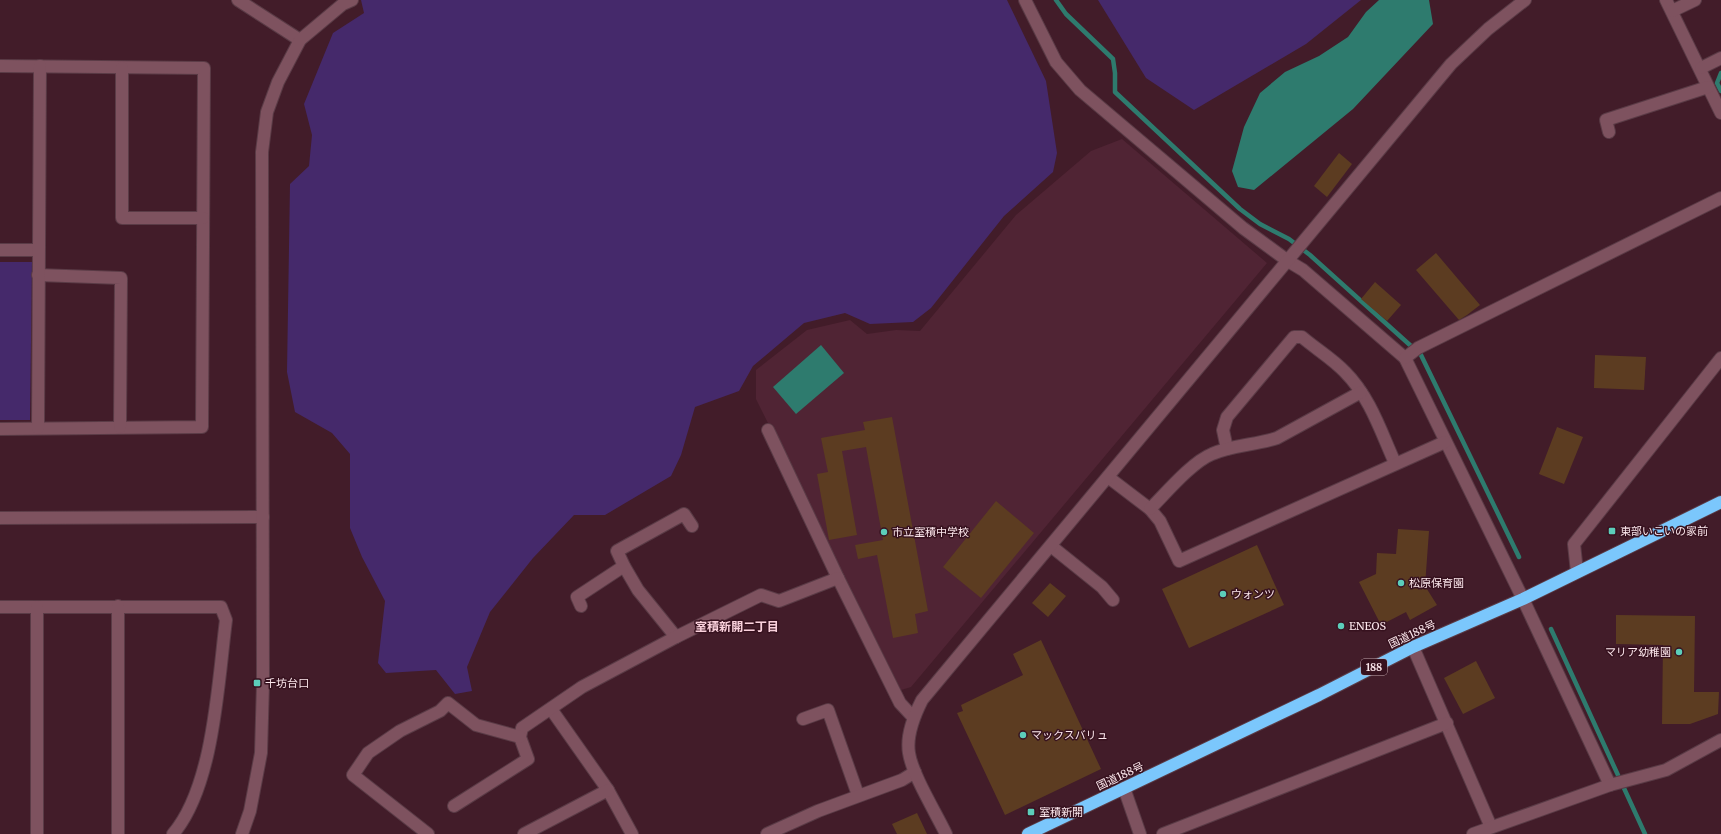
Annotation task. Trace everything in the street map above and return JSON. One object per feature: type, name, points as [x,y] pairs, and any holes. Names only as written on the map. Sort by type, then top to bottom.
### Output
[{"type":"highway","name":"国道188号","points":[[1028,834],[1319,695],[1413,647],[1523,599],[1721,502]]},
{"type":"street","points":[[238,0],[300,40]]},
{"type":"street","points":[[242,834],[250,811],[261,753],[263,517],[262,152],[267,112],[278,82],[300,40],[343,4],[352,0]]},
{"type":"street","points":[[1025,0],[1056,62],[1080,90],[1243,228],[1288,261],[1303,270],[1405,358],[1523,599],[1610,785]]},
{"type":"street","points":[[1666,0],[1701,68],[1708,87],[1721,113]]},
{"type":"street","points":[[1672,11],[1695,0]]},
{"type":"street","points":[[946,834],[915,772],[909,753],[913,717],[922,700],[1451,64],[1520,1]]},
{"type":"street","points":[[1701,68],[1721,58]]},
{"type":"street","points":[[0,66],[204,68],[202,427],[0,429]]},
{"type":"street","points":[[38,428],[40,66]]},
{"type":"street","points":[[122,68],[122,218],[204,218]]},
{"type":"street","points":[[1609,132],[1606,120],[1708,87]]},
{"type":"street","points":[[1405,358],[1418,348],[1721,198]]},
{"type":"street","points":[[0,250],[38,250]]},
{"type":"street","points":[[38,275],[122,278],[120,427]]},
{"type":"street","points":[[1227,449],[1223,430],[1227,417],[1294,337],[1302,337],[1345,372],[1361,392],[1368,403],[1396,463]]},
{"type":"street","points":[[1576,572],[1574,544],[1721,358]]},
{"type":"street","points":[[1150,509],[1201,459],[1227,449],[1262,443],[1278,438],[1361,392]]},
{"type":"street","points":[[768,430],[838,578],[900,703],[913,717]]},
{"type":"street","points":[[1108,477],[1150,509],[1160,521],[1179,561],[1445,442]]},
{"type":"street","points":[[676,636],[638,590],[617,551],[684,514],[692,526]]},
{"type":"street","points":[[0,518],[263,517]]},
{"type":"street","points":[[1051,546],[1102,587],[1113,600]]},
{"type":"street","points":[[581,606],[577,597],[624,566]]},
{"type":"street","points":[[454,806],[528,758],[520,737],[522,728],[582,687],[676,636],[761,595],[778,601],[838,578]]},
{"type":"street","points":[[118,606],[118,834]]},
{"type":"street","points":[[0,607],[221,607],[226,620],[208,749],[200,782],[182,823],[173,834]]},
{"type":"street","points":[[37,607],[37,834]]},
{"type":"street","points":[[1413,647],[1491,827]]},
{"type":"street","points":[[428,834],[352,775],[368,753],[400,731],[440,711],[448,702],[476,725],[520,737]]},
{"type":"street","points":[[551,709],[608,790],[632,834]]},
{"type":"street","points":[[803,719],[828,710],[858,795]]},
{"type":"street","points":[[1163,834],[1447,723]]},
{"type":"street","points":[[1473,834],[1610,785],[1666,770],[1721,740]]},
{"type":"street","points":[[767,834],[818,810],[902,780],[915,772]]},
{"type":"street","points":[[1124,788],[1140,834]]},
{"type":"street","points":[[524,834],[608,790]]},
{"type":"shaded area","points":[[361,0],[1007,0],[1046,81],[1057,153],[1053,172],[1004,216],[931,308],[913,322],[870,324],[845,313],[804,323],[753,366],[739,391],[695,407],[681,455],[671,476],[605,515],[574,515],[533,558],[490,612],[467,667],[472,691],[455,694],[436,670],[386,673],[378,663],[385,601],[362,557],[350,528],[350,454],[332,433],[295,412],[287,372],[290,184],[309,166],[312,135],[304,104],[333,33],[364,13]]},
{"type":"shaded area","points":[[1098,0],[1361,0],[1306,44],[1194,110],[1146,78]]},
{"type":"shaded area","points":[[1379,0],[1429,0],[1433,24],[1353,109],[1254,190],[1238,187],[1232,171],[1244,127],[1260,93],[1285,72],[1319,56],[1348,37],[1366,12]]},
{"type":"shaded area","points":[[1122,139],[1267,263],[911,687],[901,690],[756,399],[756,370],[807,330],[850,320],[867,334],[896,330],[920,331],[1016,215],[1091,151]]},
{"type":"shaded area","points":[[0,262],[32,262],[30,420],[0,420]]},
{"type":"shaded area","points":[[821,345],[844,373],[796,414],[773,387]]},
{"type":"building","points":[[1339,153],[1352,164],[1327,197],[1314,186]]},
{"type":"building","points":[[1436,253],[1480,305],[1459,320],[1416,270]]},
{"type":"building","points":[[1375,282],[1401,305],[1387,321],[1361,299]]},
{"type":"building","points":[[1595,355],[1646,357],[1644,390],[1594,388]]},
{"type":"building","points":[[892,417],[928,611],[915,614],[918,633],[893,638],[877,555],[858,559],[855,545],[883,540],[866,447],[842,451],[857,535],[829,540],[817,474],[828,472],[821,438],[865,430],[863,422]]},
{"type":"building","points":[[1557,427],[1583,437],[1564,484],[1539,474]]},
{"type":"building","points":[[996,501],[1034,533],[981,598],[943,567]]},
{"type":"building","points":[[1398,529],[1429,531],[1425,586],[1437,605],[1410,620],[1406,612],[1381,625],[1359,582],[1376,574],[1377,553],[1396,554]]},
{"type":"building","points":[[1257,545],[1284,605],[1189,648],[1162,589]]},
{"type":"building","points":[[1050,583],[1066,596],[1048,617],[1032,603]]},
{"type":"building","points":[[1616,615],[1695,616],[1694,692],[1719,692],[1718,714],[1690,724],[1662,724],[1663,645],[1616,644]]},
{"type":"building","points":[[1041,640],[1101,769],[1005,815],[957,713],[963,711],[961,705],[1023,675],[1013,654]]},
{"type":"building","points":[[1476,661],[1495,698],[1463,714],[1444,678]]},
{"type":"building","points":[[917,813],[927,834],[897,834],[892,824]]},
{"type":"waterway","points":[[1056,0],[1066,14],[1113,59],[1115,92],[1240,209],[1260,224],[1289,239],[1310,255],[1421,355],[1519,557]]},
{"type":"waterway","points":[[1721,73],[1717,83],[1721,91]]},
{"type":"waterway","points":[[1551,629],[1645,834]]},
{"type":"place","name":"東部いこいの家前","points":[[1612,531]]},
{"type":"place","name":"市立室積中学校","points":[[884,532]]},
{"type":"place","name":"松原保育園","points":[[1401,583]]},
{"type":"place","name":"ウォンツ","points":[[1223,594]]},
{"type":"place","name":"ENEOS","points":[[1341,626]]},
{"type":"place","name":"マリア幼稚園","points":[[1679,652]]},
{"type":"place","name":"千坊台口","points":[[257,683]]},
{"type":"place","name":"マックスバリュ","points":[[1023,735]]},
{"type":"place","name":"室積新開","points":[[1031,812]]},
{"type":"district","name":"室積新開二丁目","points":[[737,627]]}]
